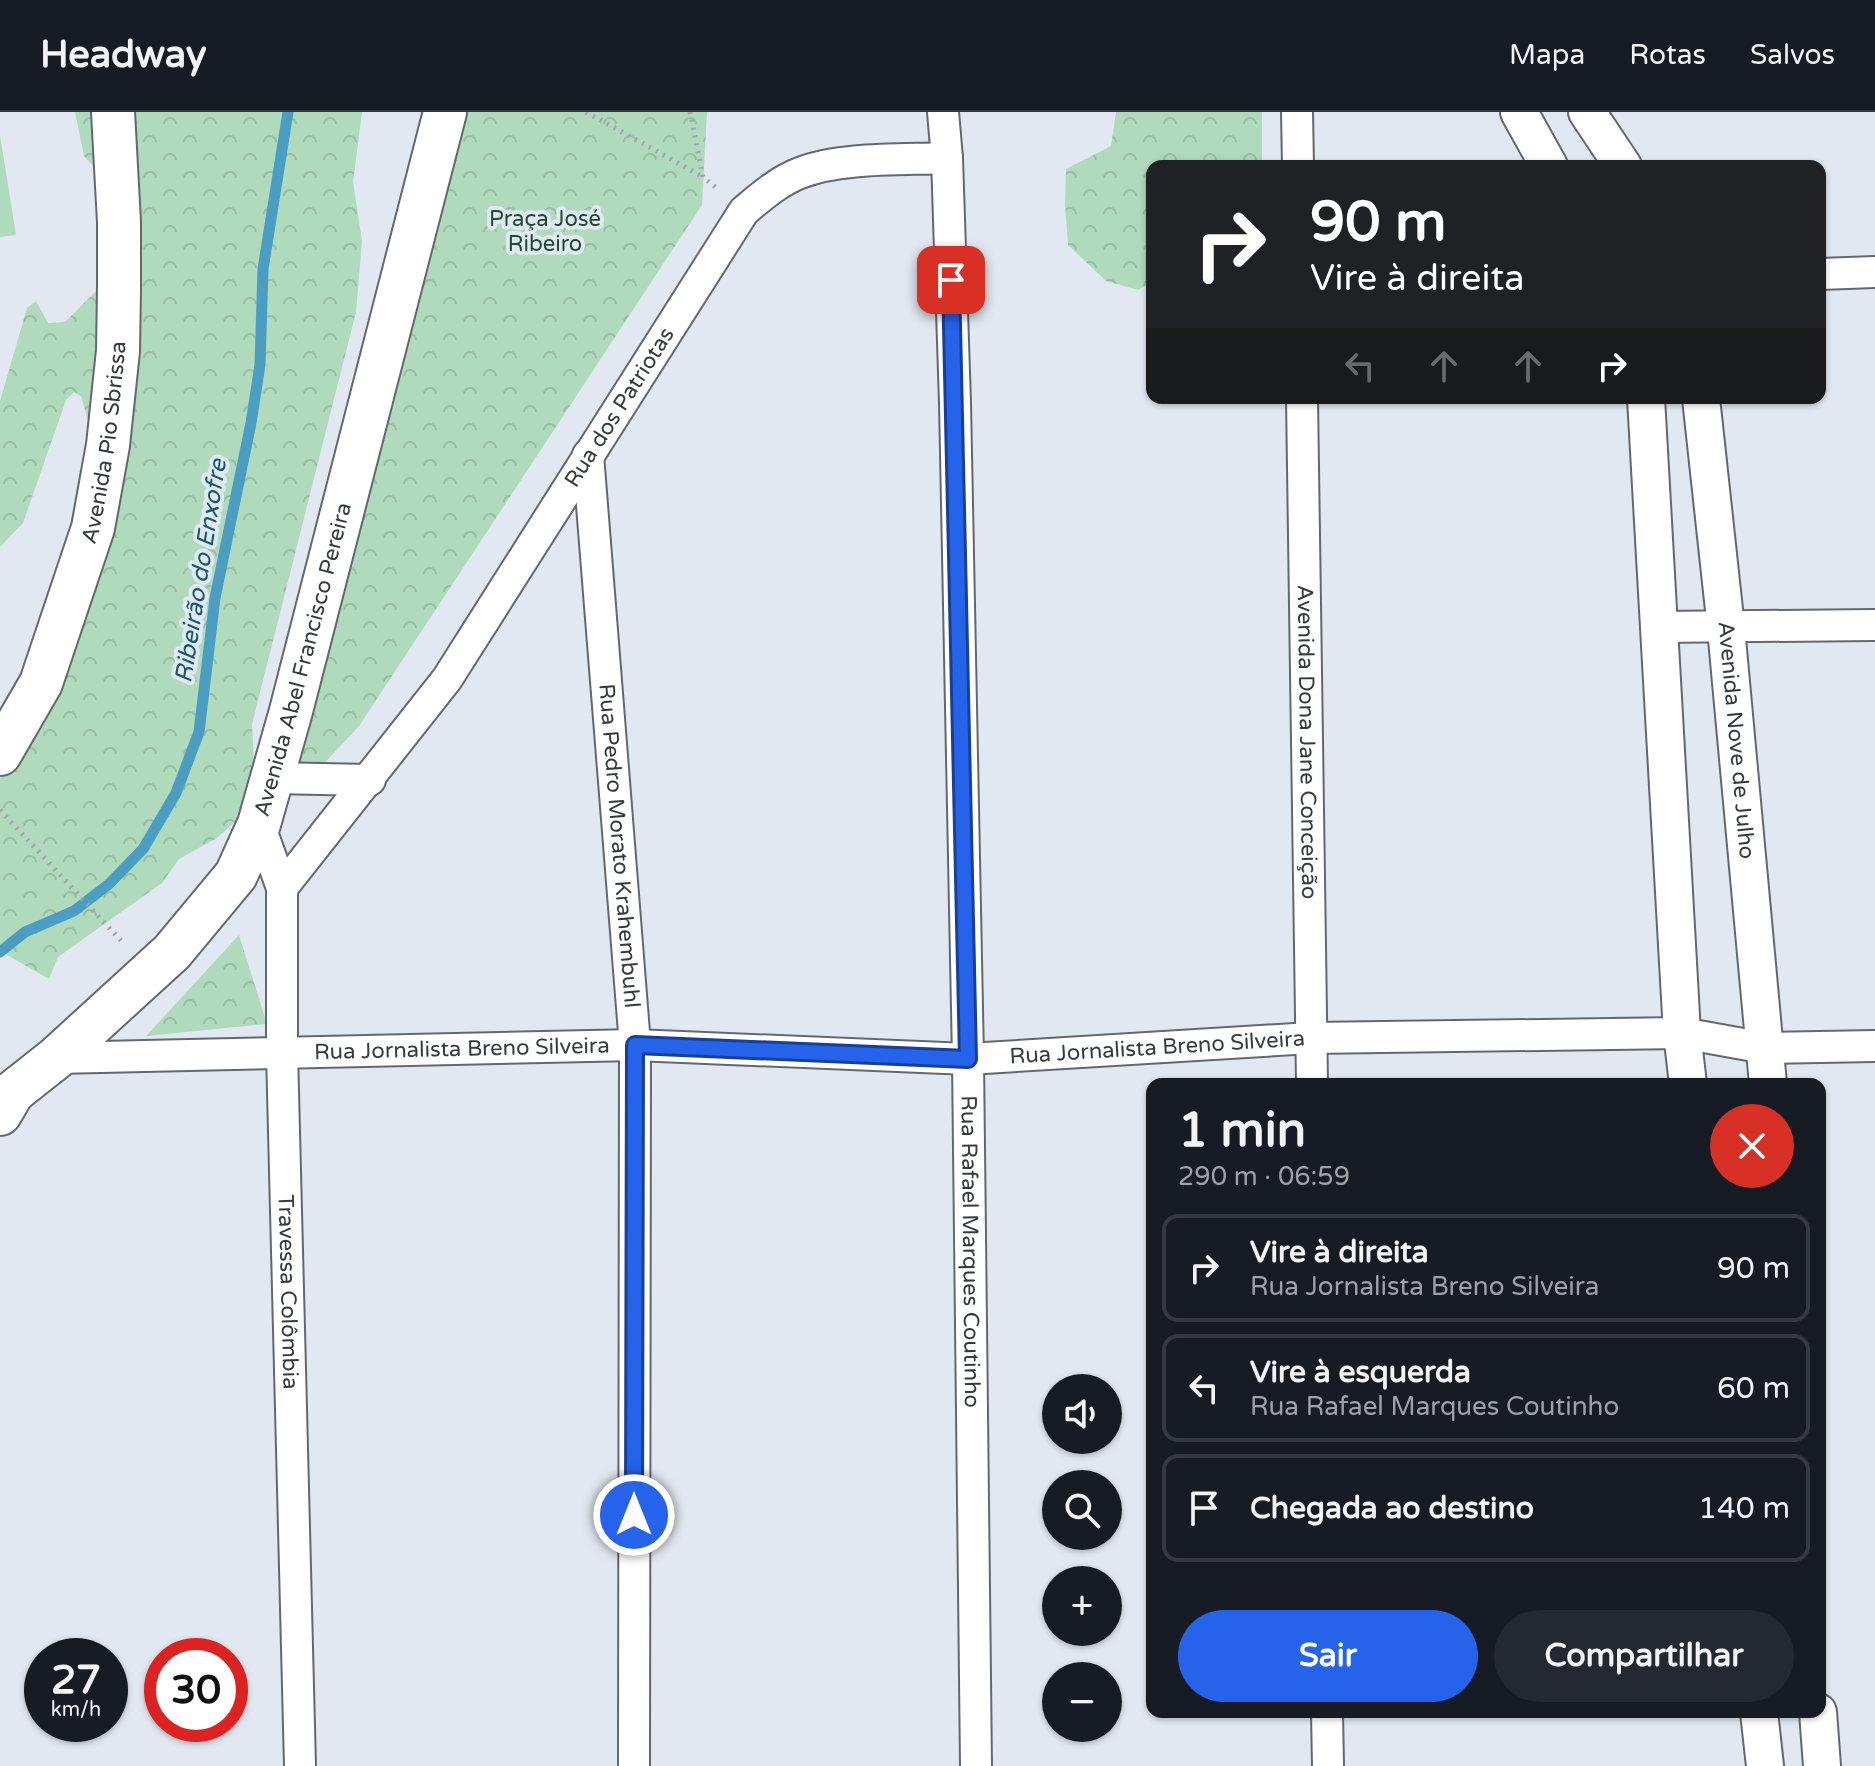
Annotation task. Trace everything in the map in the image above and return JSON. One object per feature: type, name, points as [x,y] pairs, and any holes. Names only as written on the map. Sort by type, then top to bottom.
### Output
[{"type":"main road","name":"Avenida Pio Sbrissa","points":[[0,754],[41,683],[93,528],[108,445],[118,351],[119,288],[113,112]]},
{"type":"main road","name":"Avenida Abel Francisco Pereira","points":[[0,1114],[13,1092],[56,1058],[172,952],[236,875],[259,824],[445,112]]},
{"type":"street","name":"Rua Rafael Marques Coutinho","points":[[943,112],[955,403],[968,1059],[976,1766]]},
{"type":"street","points":[[1297,112],[1298,160]]},
{"type":"street","points":[[1519,112],[1546,160]]},
{"type":"street","points":[[1587,112],[1619,160]]},
{"type":"street","name":"Rua dos Patriotas","points":[[282,888],[447,679],[744,211],[775,186],[800,173],[828,165],[947,158]]},
{"type":"street","points":[[1826,274],[1875,272]]},
{"type":"street","name":"Avenida Dona Jane Conceição","points":[[1302,404],[1312,1078]]},
{"type":"street","points":[[1646,404],[1657,627],[1687,1078]]},
{"type":"street","name":"Avenida Nove de Julho","points":[[1702,404],[1726,628],[1768,1078]]},
{"type":"street","name":"Rua Pedro Morato Krahembuhl","points":[[588,455],[635,1045],[634,1766]]},
{"type":"street","points":[[1657,627],[1875,625]]},
{"type":"street","points":[[272,778],[370,780]]},
{"type":"street","name":"Travessa Colômbia","points":[[259,824],[282,888],[282,1052],[300,1766]]},
{"type":"street","name":"Rua Jornalista Breno Silveira","points":[[56,1058],[635,1045],[968,1059],[1311,1038],[1682,1033],[1765,1048],[1875,1046]]},
{"type":"street","points":[[1327,1718],[1328,1766]]},
{"type":"street","points":[[1760,1718],[1765,1766]]},
{"type":"street","points":[[1818,1718],[1822,1766]]},
{"type":"path","points":[[586,112],[703,177],[744,211]]},
{"type":"path","points":[[690,112],[703,177]]},
{"type":"path","points":[[0,810],[120,940]]},
{"type":"green space","points":[[75,112],[362,112],[353,182],[362,241],[356,312],[252,724],[256,803],[217,838],[179,859],[162,883],[58,957],[49,979],[0,951],[0,779],[27,736],[97,451],[81,396],[74,392],[66,400],[23,523],[0,547],[0,401],[27,308],[36,301],[48,323],[65,322],[134,253],[142,220],[84,156]]},
{"type":"green space","name":"Praça José Ribeiro","points":[[456,112],[707,112],[702,205],[359,726],[317,771],[287,759]]},
{"type":"green space","points":[[1116,112],[1262,112],[1262,160],[1146,160],[1146,285],[1138,290],[1106,281],[1068,245],[1066,169],[1111,146]]},
{"type":"green space","points":[[0,135],[16,235],[0,237]]},
{"type":"green space","points":[[239,935],[267,1024],[146,1036]]},
{"type":"waterway","name":"Ribeirão do Enxofre","points":[[0,952],[25,932],[74,911],[109,884],[143,849],[176,793],[199,732],[215,598],[260,365],[263,269],[288,112]]},
{"type":"route","points":[[634,1515],[635,1045],[968,1059],[951,280]]}]
